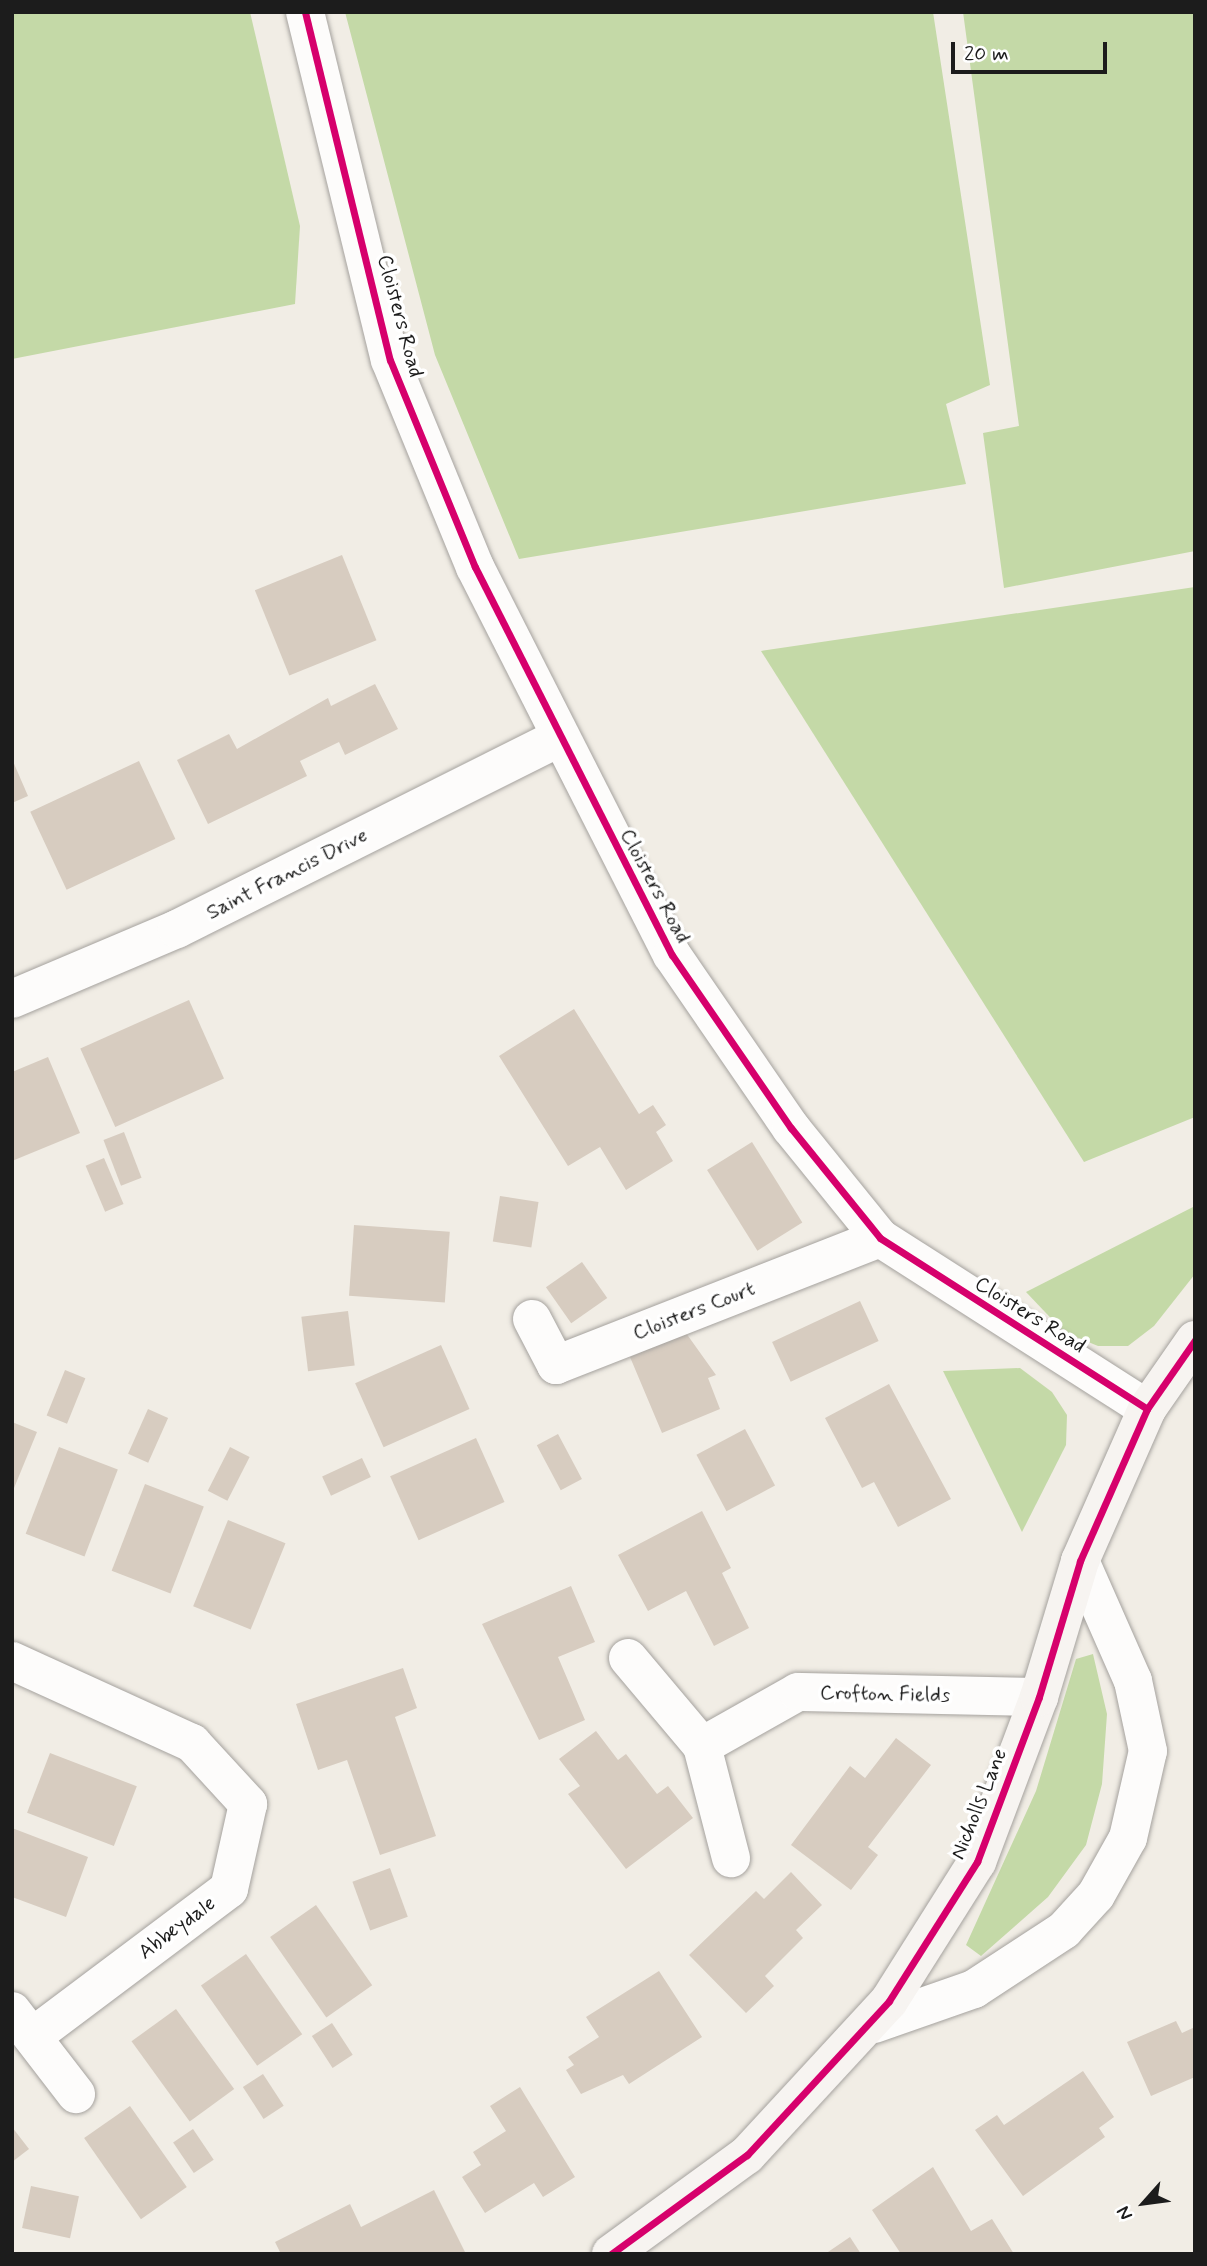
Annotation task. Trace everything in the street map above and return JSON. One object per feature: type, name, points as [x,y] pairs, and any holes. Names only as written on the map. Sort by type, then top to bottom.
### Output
[{"type":"street","name":"Cloisters Road","points":[[305,12],[390,360],[475,567],[557,739],[672,955],[791,1128],[880,1238],[1147,1409]]},
{"type":"street","name":"Saint Francis Drive","points":[[12,999],[177,929],[557,739]]},
{"type":"street","name":"Cloisters Court","points":[[532,1319],[556,1365],[880,1238]]},
{"type":"street","name":"Nicholls Lane","points":[[611,2254],[747,2155],[874,2024],[977,1863],[1039,1696],[1080,1561],[1147,1409],[1195,1340]]},
{"type":"street","name":"Nicholls Lane","points":[[874,2024],[974,1989],[1065,1930],[1096,1895],[1128,1838],[1148,1751],[1133,1681],[1080,1561]]},
{"type":"street","points":[[628,1658],[702,1746],[731,1858]]},
{"type":"street","name":"Abbeydale","points":[[12,1661],[192,1743],[248,1804],[229,1889],[22,2024],[76,2094]]},
{"type":"street","name":"Crofton Fields","points":[[702,1746],[798,1692],[1039,1696]]},
{"type":"green space","points":[[12,12],[250,12],[300,226],[295,304],[12,359]]},
{"type":"green space","points":[[345,12],[933,12],[990,385],[946,404],[966,484],[519,559],[435,355]]},
{"type":"green space","points":[[963,12],[1195,12],[1195,551],[1004,588],[983,433],[1019,426]]},
{"type":"green space","points":[[1195,587],[1195,1117],[1084,1162],[761,651]]},
{"type":"green space","points":[[1195,1206],[1195,1274],[1154,1326],[1128,1346],[1098,1346],[1064,1332],[1026,1292]]},
{"type":"green space","points":[[1020,1368],[1052,1392],[1067,1415],[1066,1445],[1022,1532],[943,1371]]},
{"type":"green space","points":[[1093,1654],[1107,1714],[1102,1784],[1086,1845],[1048,1897],[981,1956],[966,1945],[1036,1791],[1076,1659]]},
{"type":"building","points":[[342,555],[376,640],[289,676],[255,590]]},
{"type":"building","points":[[375,684],[398,729],[345,755],[339,742],[300,761],[307,776],[208,824],[177,760],[229,734],[237,749],[328,698],[331,706]]},
{"type":"building","points":[[12,759],[28,796],[12,803]]},
{"type":"building","points":[[139,761],[175,839],[67,890],[30,812]]},
{"type":"building","points":[[189,1000],[224,1079],[115,1127],[80,1048]]},
{"type":"building","points":[[574,1009],[639,1114],[653,1105],[666,1125],[656,1132],[673,1161],[626,1190],[600,1147],[568,1166],[499,1056]]},
{"type":"building","points":[[48,1057],[80,1133],[12,1161],[12,1072]]},
{"type":"building","points":[[124,1132],[142,1178],[121,1186],[103,1140]]},
{"type":"building","points":[[752,1142],[802,1223],[757,1251],[707,1170]]},
{"type":"building","points":[[104,1158],[124,1204],[105,1212],[86,1166]]},
{"type":"building","points":[[500,1196],[539,1202],[531,1248],[493,1241]]},
{"type":"building","points":[[354,1225],[450,1232],[445,1303],[349,1296]]},
{"type":"building","points":[[582,1262],[607,1298],[571,1323],[546,1287]]},
{"type":"building","points":[[860,1301],[879,1341],[791,1382],[772,1342]]},
{"type":"building","points":[[348,1311],[355,1366],[308,1371],[301,1317]]},
{"type":"building","points":[[686,1333],[716,1375],[708,1378],[720,1409],[662,1433],[630,1357]]},
{"type":"building","points":[[441,1345],[469,1409],[384,1447],[355,1383]]},
{"type":"building","points":[[65,1370],[85,1378],[67,1424],[47,1415]]},
{"type":"building","points":[[889,1384],[951,1499],[898,1527],[874,1482],[862,1488],[825,1418]]},
{"type":"building","points":[[148,1409],[168,1418],[148,1463],[128,1454]]},
{"type":"building","points":[[12,1422],[37,1432],[12,1493]]},
{"type":"building","points":[[745,1429],[775,1486],[726,1511],[696,1455]]},
{"type":"building","points":[[558,1434],[582,1479],[561,1490],[537,1445]]},
{"type":"building","points":[[476,1438],[504,1502],[419,1540],[390,1476]]},
{"type":"building","points":[[59,1447],[118,1470],[84,1556],[26,1534]]},
{"type":"building","points":[[230,1447],[250,1457],[227,1501],[208,1491]]},
{"type":"building","points":[[362,1458],[371,1477],[331,1496],[322,1477]]},
{"type":"building","points":[[145,1484],[204,1507],[170,1593],[112,1571]]},
{"type":"building","points":[[702,1511],[731,1568],[722,1573],[749,1628],[714,1646],[686,1591],[648,1611],[618,1555]]},
{"type":"building","points":[[228,1520],[285,1543],[251,1629],[193,1606]]},
{"type":"building","points":[[571,1586],[595,1642],[558,1657],[585,1720],[539,1740],[482,1624]]},
{"type":"building","points":[[403,1668],[417,1708],[395,1717],[436,1836],[380,1855],[347,1760],[318,1770],[296,1704]]},
{"type":"building","points":[[596,1731],[618,1760],[626,1754],[657,1794],[668,1786],[693,1818],[626,1869],[568,1794],[580,1786],[559,1759]]},
{"type":"building","points":[[896,1738],[931,1765],[868,1847],[878,1855],[851,1890],[791,1845],[850,1766],[865,1778]]},
{"type":"building","points":[[50,1753],[137,1786],[114,1846],[27,1813]]},
{"type":"building","points":[[12,1828],[88,1857],[66,1917],[12,1897]]},
{"type":"building","points":[[390,1868],[408,1917],[370,1931],[352,1882]]},
{"type":"building","points":[[791,1872],[822,1905],[796,1930],[803,1938],[765,1976],[774,1986],[746,2013],[689,1955],[756,1891],[764,1899]]},
{"type":"building","points":[[316,1905],[372,1985],[326,2017],[270,1937]]},
{"type":"building","points":[[246,1954],[302,2034],[257,2066],[201,1986]]},
{"type":"building","points":[[659,1971],[702,2037],[629,2084],[623,2075],[581,2094],[566,2070],[574,2065],[568,2057],[599,2037],[586,2017]]},
{"type":"building","points":[[176,2009],[234,2089],[190,2121],[132,2041]]},
{"type":"building","points":[[1176,2021],[1182,2033],[1195,2027],[1195,2077],[1151,2096],[1127,2042]]},
{"type":"building","points":[[332,2023],[353,2055],[333,2068],[312,2036]]},
{"type":"building","points":[[1083,2071],[1114,2117],[1099,2128],[1105,2137],[1023,2196],[975,2130],[997,2115],[1004,2125]]},
{"type":"building","points":[[263,2074],[284,2106],[264,2119],[243,2087]]},
{"type":"building","points":[[520,2087],[575,2177],[543,2197],[534,2183],[485,2213],[462,2177],[481,2165],[473,2152],[506,2131],[490,2106]]},
{"type":"building","points":[[130,2106],[187,2187],[141,2219],[84,2138]]},
{"type":"building","points":[[12,2127],[29,2149],[12,2162]]},
{"type":"building","points":[[193,2129],[214,2160],[194,2173],[173,2142]]},
{"type":"building","points":[[933,2167],[971,2231],[992,2219],[1014,2254],[901,2254],[872,2210]]},
{"type":"building","points":[[31,2186],[79,2196],[70,2238],[22,2228]]},
{"type":"building","points":[[434,2190],[466,2254],[281,2254],[275,2242],[350,2204],[361,2227]]},
{"type":"building","points":[[850,2237],[861,2254],[825,2254]]},
{"type":"cycle path","points":[[305,12],[390,360],[475,567],[672,955],[791,1128],[880,1238],[1147,1409]]},
{"type":"cycle path","points":[[611,2254],[747,2155],[889,2001],[977,1862],[1039,1697],[1080,1561],[1147,1409],[1195,1340]]}]
